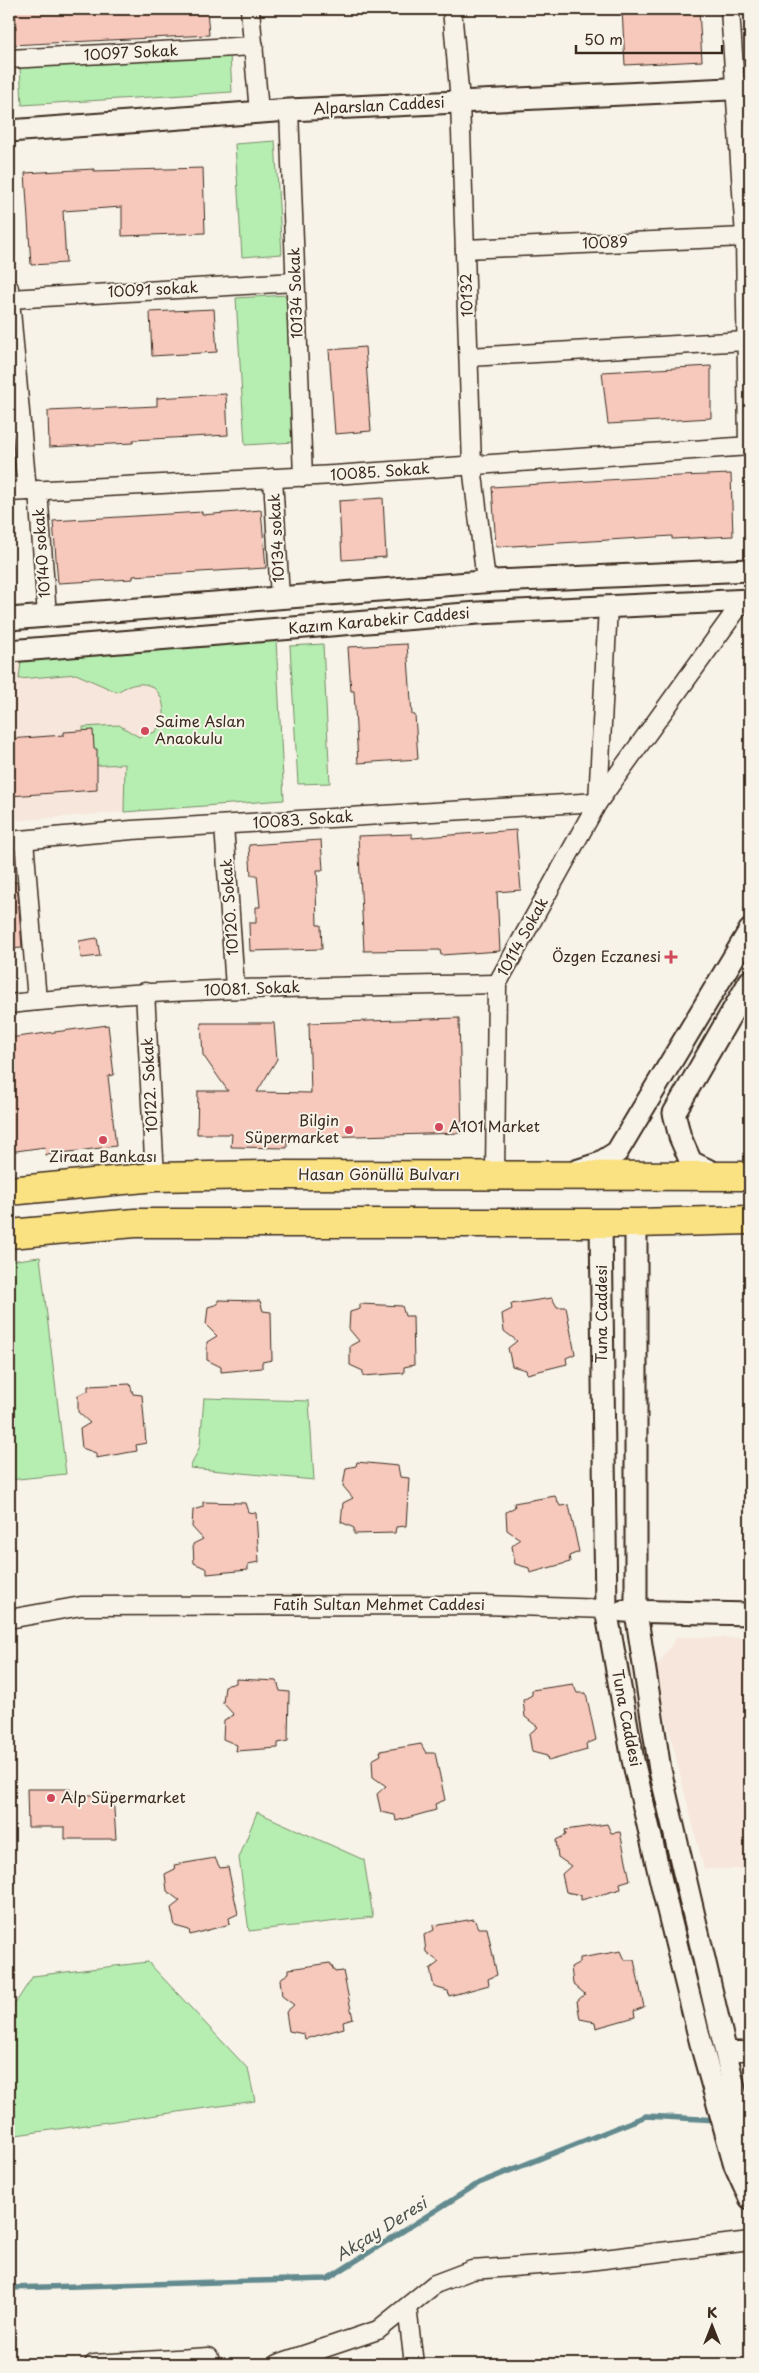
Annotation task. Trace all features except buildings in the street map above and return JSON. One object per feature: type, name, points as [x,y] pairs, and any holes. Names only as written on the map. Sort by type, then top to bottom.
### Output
[{"type":"main road","name":"Hasan Gönüllü Bulvarı","points":[[9,1191],[155,1177],[264,1174],[750,1176]]},
{"type":"main road","points":[[9,1234],[135,1223],[636,1223],[750,1220]]},
{"type":"street","points":[[250,9],[259,112]]},
{"type":"street","name":"10132","points":[[452,9],[460,101],[472,466],[486,581]]},
{"type":"street","points":[[730,9],[742,89],[749,446]]},
{"type":"street","name":"10097 Sokak","points":[[9,59],[254,46]]},
{"type":"street","name":"Alparslan Caddesi","points":[[9,131],[289,110],[742,89]]},
{"type":"street","name":"10134 Sokak","points":[[289,110],[302,477]]},
{"type":"street","name":"10089","points":[[465,248],[745,237]]},
{"type":"street","name":"10091 sokak","points":[[9,293],[295,282]]},
{"type":"street","name":"10140 sokak","points":[[9,293],[46,616]]},
{"type":"street","points":[[469,357],[746,341]]},
{"type":"street","name":"10085. Sokak","points":[[9,492],[302,477],[749,446]]},
{"type":"street","name":"10134 sokak","points":[[273,478],[280,598]]},
{"type":"street","name":"Kazım Karabekir Caddesi","points":[[9,619],[486,581],[750,570]]},
{"type":"street","name":"Kazım Karabekir Caddesi","points":[[9,651],[478,613],[746,601]]},
{"type":"street","name":"10114 Sokak","points":[[495,1175],[496,984],[598,802],[746,601]]},
{"type":"street","name":"10114 Sokak","points":[[598,802],[608,606]]},
{"type":"street","name":"10083. Sokak","points":[[16,841],[132,830],[598,802]]},
{"type":"street","name":"10120. Sokak","points":[[224,825],[235,988]]},
{"type":"street","points":[[16,841],[37,1001]]},
{"type":"street","points":[[563,1175],[598,1164],[617,1152],[750,930]]},
{"type":"street","points":[[721,1176],[691,1162],[680,1137],[674,1113],[743,1004],[750,981]]},
{"type":"street","name":"10081. Sokak","points":[[9,1004],[145,992],[235,988],[496,984]]},
{"type":"street","name":"10122. Sokak","points":[[145,992],[155,1177]]},
{"type":"street","name":"Tuna Caddesi","points":[[602,1223],[606,1609],[633,1760],[666,1903],[707,2063],[743,2161]]},
{"type":"street","name":"Tuna Caddesi","points":[[636,1223],[636,1612],[660,1770],[729,2058],[750,2198]]},
{"type":"street","name":"Fatih Sultan Mehmet Caddesi","points":[[9,1619],[81,1606],[484,1604],[636,1612],[750,1614]]},
{"type":"street","points":[[729,2058],[750,2051]]},
{"type":"street","points":[[277,2364],[378,2330],[435,2284],[472,2270],[580,2262],[750,2241]]},
{"type":"street","points":[[407,2307],[414,2364]]},
{"type":"street","points":[[94,2364],[209,2357],[209,2364]]},
{"type":"shaded area","name":"Saime Aslan Anaokulu","points":[[276,639],[284,800],[9,821],[9,661]]},
{"type":"shaded area","points":[[677,1637],[750,1638],[750,1869],[704,1869],[654,1670]]},
{"type":"green space","points":[[230,54],[232,92],[22,105],[20,66]]},
{"type":"green space","points":[[275,141],[282,254],[242,257],[235,144]]},
{"type":"green space","points":[[287,295],[295,442],[245,445],[236,298]]},
{"type":"green space","name":"Saime Aslan Anaokulu","points":[[276,639],[284,800],[124,812],[125,764],[85,766],[83,727],[119,725],[139,737],[155,732],[164,720],[162,699],[158,692],[145,684],[137,684],[117,692],[76,674],[19,679],[21,661]]},
{"type":"green space","points":[[323,644],[330,783],[298,784],[290,646]]},
{"type":"green space","points":[[40,1257],[66,1474],[9,1480],[9,1261]]},
{"type":"green space","points":[[204,1398],[309,1401],[314,1480],[190,1468],[200,1446]]},
{"type":"green space","points":[[257,1812],[364,1860],[373,1917],[249,1931],[239,1858]]},
{"type":"green space","points":[[148,1962],[248,2069],[255,2101],[9,2136],[9,2013],[33,1976]]},
{"type":"waterway","name":"Akçay Deresi","points":[[9,2288],[327,2279],[479,2183],[646,2116],[718,2120]]},
{"type":"place","name":"Saime Aslan Anaokulu","points":[[145,731]]},
{"type":"place","name":"Özgen Eczanesi","points":[[671,957]]},
{"type":"place","name":"A101 Market","points":[[439,1127]]},
{"type":"place","name":"Bilgin Süpermarket","points":[[349,1130]]},
{"type":"place","name":"Ziraat Bankası","points":[[103,1140]]},
{"type":"place","name":"Alp Süpermarket","points":[[51,1798]]}]
